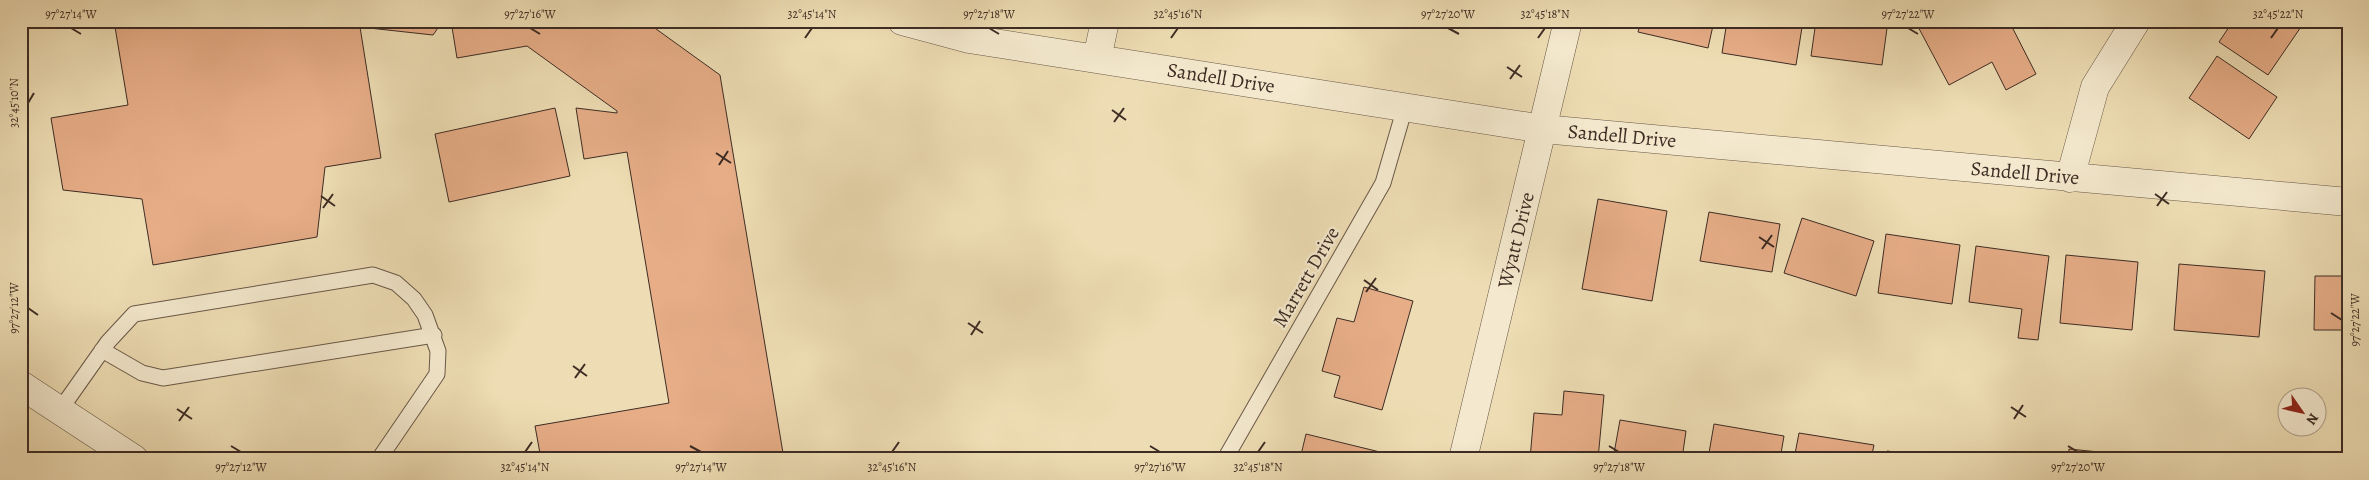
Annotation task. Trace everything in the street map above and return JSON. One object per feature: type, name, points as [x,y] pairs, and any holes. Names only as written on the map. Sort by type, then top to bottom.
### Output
[{"type":"street","name":"Sandell Drive","points":[[902,21],[969,39],[1542,129],[2348,202]]},
{"type":"street","points":[[1097,59],[1105,21]]},
{"type":"street","name":"Wyatt Drive","points":[[1463,459],[1568,21]]},
{"type":"street","points":[[2070,178],[2095,87],[2136,21]]},
{"type":"street","points":[[21,385],[134,459]]},
{"type":"lane","name":"Marrett Drive","points":[[1225,459],[1383,183],[1405,107]]},
{"type":"lane","points":[[60,410],[122,324],[134,314],[373,275],[396,283],[414,299],[425,315],[434,335],[438,351],[437,374],[379,459]]},
{"type":"lane","points":[[102,350],[142,373],[163,378],[434,335]]},
{"type":"building","points":[[114,21],[443,21],[433,35],[360,27],[381,158],[325,167],[317,237],[153,265],[142,199],[63,190],[51,118],[128,105]]},
{"type":"building","points":[[451,21],[645,21],[720,75],[784,459],[541,459],[535,426],[669,403],[627,152],[584,159],[576,108],[617,113],[617,111],[527,46],[457,58]]},
{"type":"building","points":[[1450,21],[1478,21],[1476,28]]},
{"type":"building","points":[[1641,21],[1714,21],[1708,48],[1638,32]]},
{"type":"building","points":[[1727,21],[1803,21],[1796,65],[1722,53]]},
{"type":"building","points":[[1816,21],[1888,21],[1882,65],[1811,56]]},
{"type":"building","points":[[1915,21],[2009,21],[2036,74],[2006,90],[1992,62],[1949,85]]},
{"type":"building","points":[[2233,21],[2305,21],[2268,75],[2219,42]]},
{"type":"building","points":[[2217,56],[2277,97],[2249,139],[2189,98]]},
{"type":"building","points":[[555,108],[570,176],[449,202],[435,134]]},
{"type":"building","points":[[1598,199],[1667,211],[1652,301],[1582,289]]},
{"type":"building","points":[[1709,212],[1780,224],[1772,272],[1700,261]]},
{"type":"building","points":[[1802,218],[1874,241],[1856,296],[1784,273]]},
{"type":"building","points":[[1886,234],[1960,245],[1952,304],[1878,293]]},
{"type":"building","points":[[1976,246],[2049,256],[2038,340],[2018,338],[2022,309],[1969,302]]},
{"type":"building","points":[[2066,255],[2138,262],[2132,330],[2060,323]]},
{"type":"building","points":[[2179,264],[2265,271],[2259,337],[2174,330]]},
{"type":"building","points":[[2315,276],[2348,276],[2348,330],[2314,330]]},
{"type":"building","points":[[1364,287],[1413,301],[1382,410],[1334,397],[1340,376],[1322,371],[1337,318],[1354,322]]},
{"type":"building","points":[[1564,391],[1604,395],[1598,459],[1530,459],[1534,413],[1562,415]]},
{"type":"building","points":[[1620,420],[1686,431],[1682,459],[1613,459]]},
{"type":"building","points":[[1714,424],[1784,436],[1780,459],[1708,459]]},
{"type":"building","points":[[1799,433],[1874,445],[1871,459],[1794,459]]},
{"type":"building","points":[[1306,434],[1380,452],[1378,459],[1300,459]]},
{"type":"building","points":[[2069,449],[2139,456],[2139,459],[2068,459]]},
{"type":"building","points":[[1887,451],[1950,459],[1886,459]]}]
